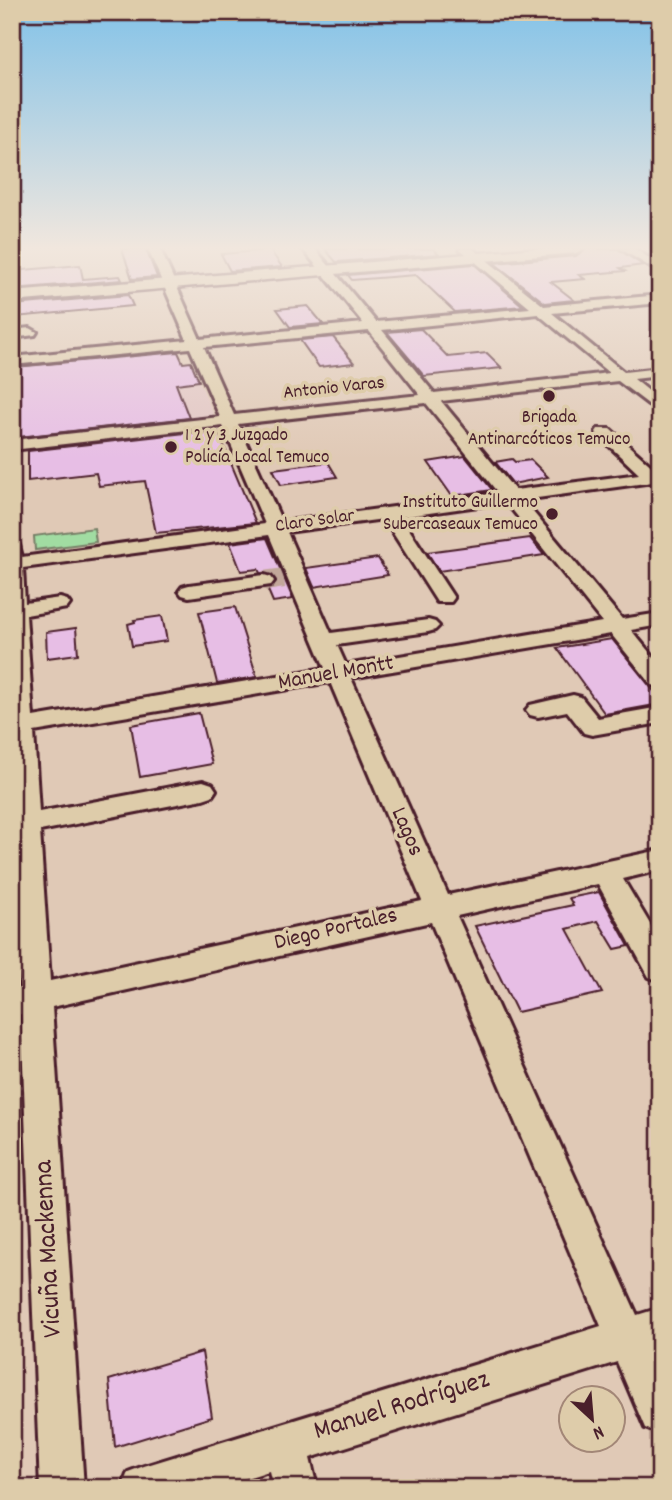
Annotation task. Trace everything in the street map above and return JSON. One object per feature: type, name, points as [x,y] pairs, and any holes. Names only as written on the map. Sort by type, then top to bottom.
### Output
[{"type":"street","name":"Lagos","points":[[184,319],[276,528],[294,577],[340,673],[438,908],[643,1333],[660,1413]]},
{"type":"street","points":[[366,319],[660,680]]},
{"type":"street","points":[[12,361],[446,319]]},
{"type":"street","points":[[551,319],[660,408]]},
{"type":"street","points":[[12,334],[30,332]]},
{"type":"street","name":"Antonio Varas","points":[[12,445],[660,372]]},
{"type":"street","points":[[604,432],[656,476]]},
{"type":"street","name":"Claro Solar","points":[[13,564],[656,476]]},
{"type":"street","points":[[389,512],[444,598]]},
{"type":"street","name":"Vicuña Mackenna","points":[[12,549],[18,727],[28,824],[24,1001],[62,1488]]},
{"type":"street","points":[[189,591],[264,581]]},
{"type":"street","points":[[16,610],[60,604]]},
{"type":"street","name":"Manuel Montt","points":[[18,727],[660,619]]},
{"type":"street","points":[[325,640],[428,626]]},
{"type":"street","points":[[538,710],[573,702],[592,727],[660,715]]},
{"type":"street","points":[[28,824],[203,790]]},
{"type":"street","name":"Diego Portales","points":[[24,1001],[660,860]]},
{"type":"street","points":[[605,872],[660,968]]},
{"type":"street","name":"Manuel Rodríguez","points":[[144,1488],[643,1333]]},
{"type":"street","points":[[285,1443],[295,1488]]},
{"type":"shaded area","points":[[199,381],[215,418],[17,441],[15,400]]},
{"type":"shaded area","points":[[551,429],[560,438],[493,447],[485,437]]},
{"type":"green space","points":[[94,528],[96,542],[35,550],[34,536]]},
{"type":"building","points":[[284,319],[319,319],[323,324],[290,327]]},
{"type":"building","points":[[421,329],[448,357],[487,353],[502,368],[424,376],[387,332]]},
{"type":"building","points":[[333,337],[354,363],[319,367],[300,340]]},
{"type":"building","points":[[178,352],[183,363],[191,362],[199,381],[176,384],[189,418],[19,437],[15,367]]},
{"type":"building","points":[[194,432],[218,432],[256,523],[156,533],[145,481],[99,486],[96,473],[28,481],[28,451]]},
{"type":"building","points":[[465,456],[492,490],[452,496],[428,462]]},
{"type":"building","points":[[512,459],[515,462],[531,460],[548,477],[513,484],[495,462]]},
{"type":"building","points":[[328,462],[337,477],[281,485],[273,469]]},
{"type":"building","points":[[267,538],[293,599],[273,602],[267,588],[273,587],[276,579],[272,574],[260,573],[258,569],[241,571],[230,543]]},
{"type":"building","points":[[530,538],[544,555],[439,571],[427,552]]},
{"type":"building","points":[[378,558],[388,575],[314,587],[306,568]]},
{"type":"building","points":[[235,607],[257,677],[217,683],[199,612]]},
{"type":"building","points":[[162,616],[167,641],[132,646],[128,624],[135,622],[134,620]]},
{"type":"building","points":[[76,628],[78,654],[47,658],[46,632]]},
{"type":"building","points":[[612,639],[660,699],[660,704],[605,714],[557,648]]},
{"type":"building","points":[[199,713],[212,764],[140,777],[131,725]]},
{"type":"building","points":[[599,892],[629,946],[615,949],[598,921],[567,929],[602,993],[517,1012],[475,926],[573,905],[569,898]]},
{"type":"building","points":[[202,1352],[212,1417],[115,1447],[109,1380]]},
{"type":"tunnel","points":[[264,581],[291,577]]},
{"type":"place","name":"Brigada Antinarcóticos Temuco","points":[[549,396]]},
{"type":"place","name":"1 2 y 3 Juzgado Policía Local Temuco","points":[[171,447]]},
{"type":"place","name":"Instituto Guillermo Subercaseaux Temuco","points":[[552,514]]}]
